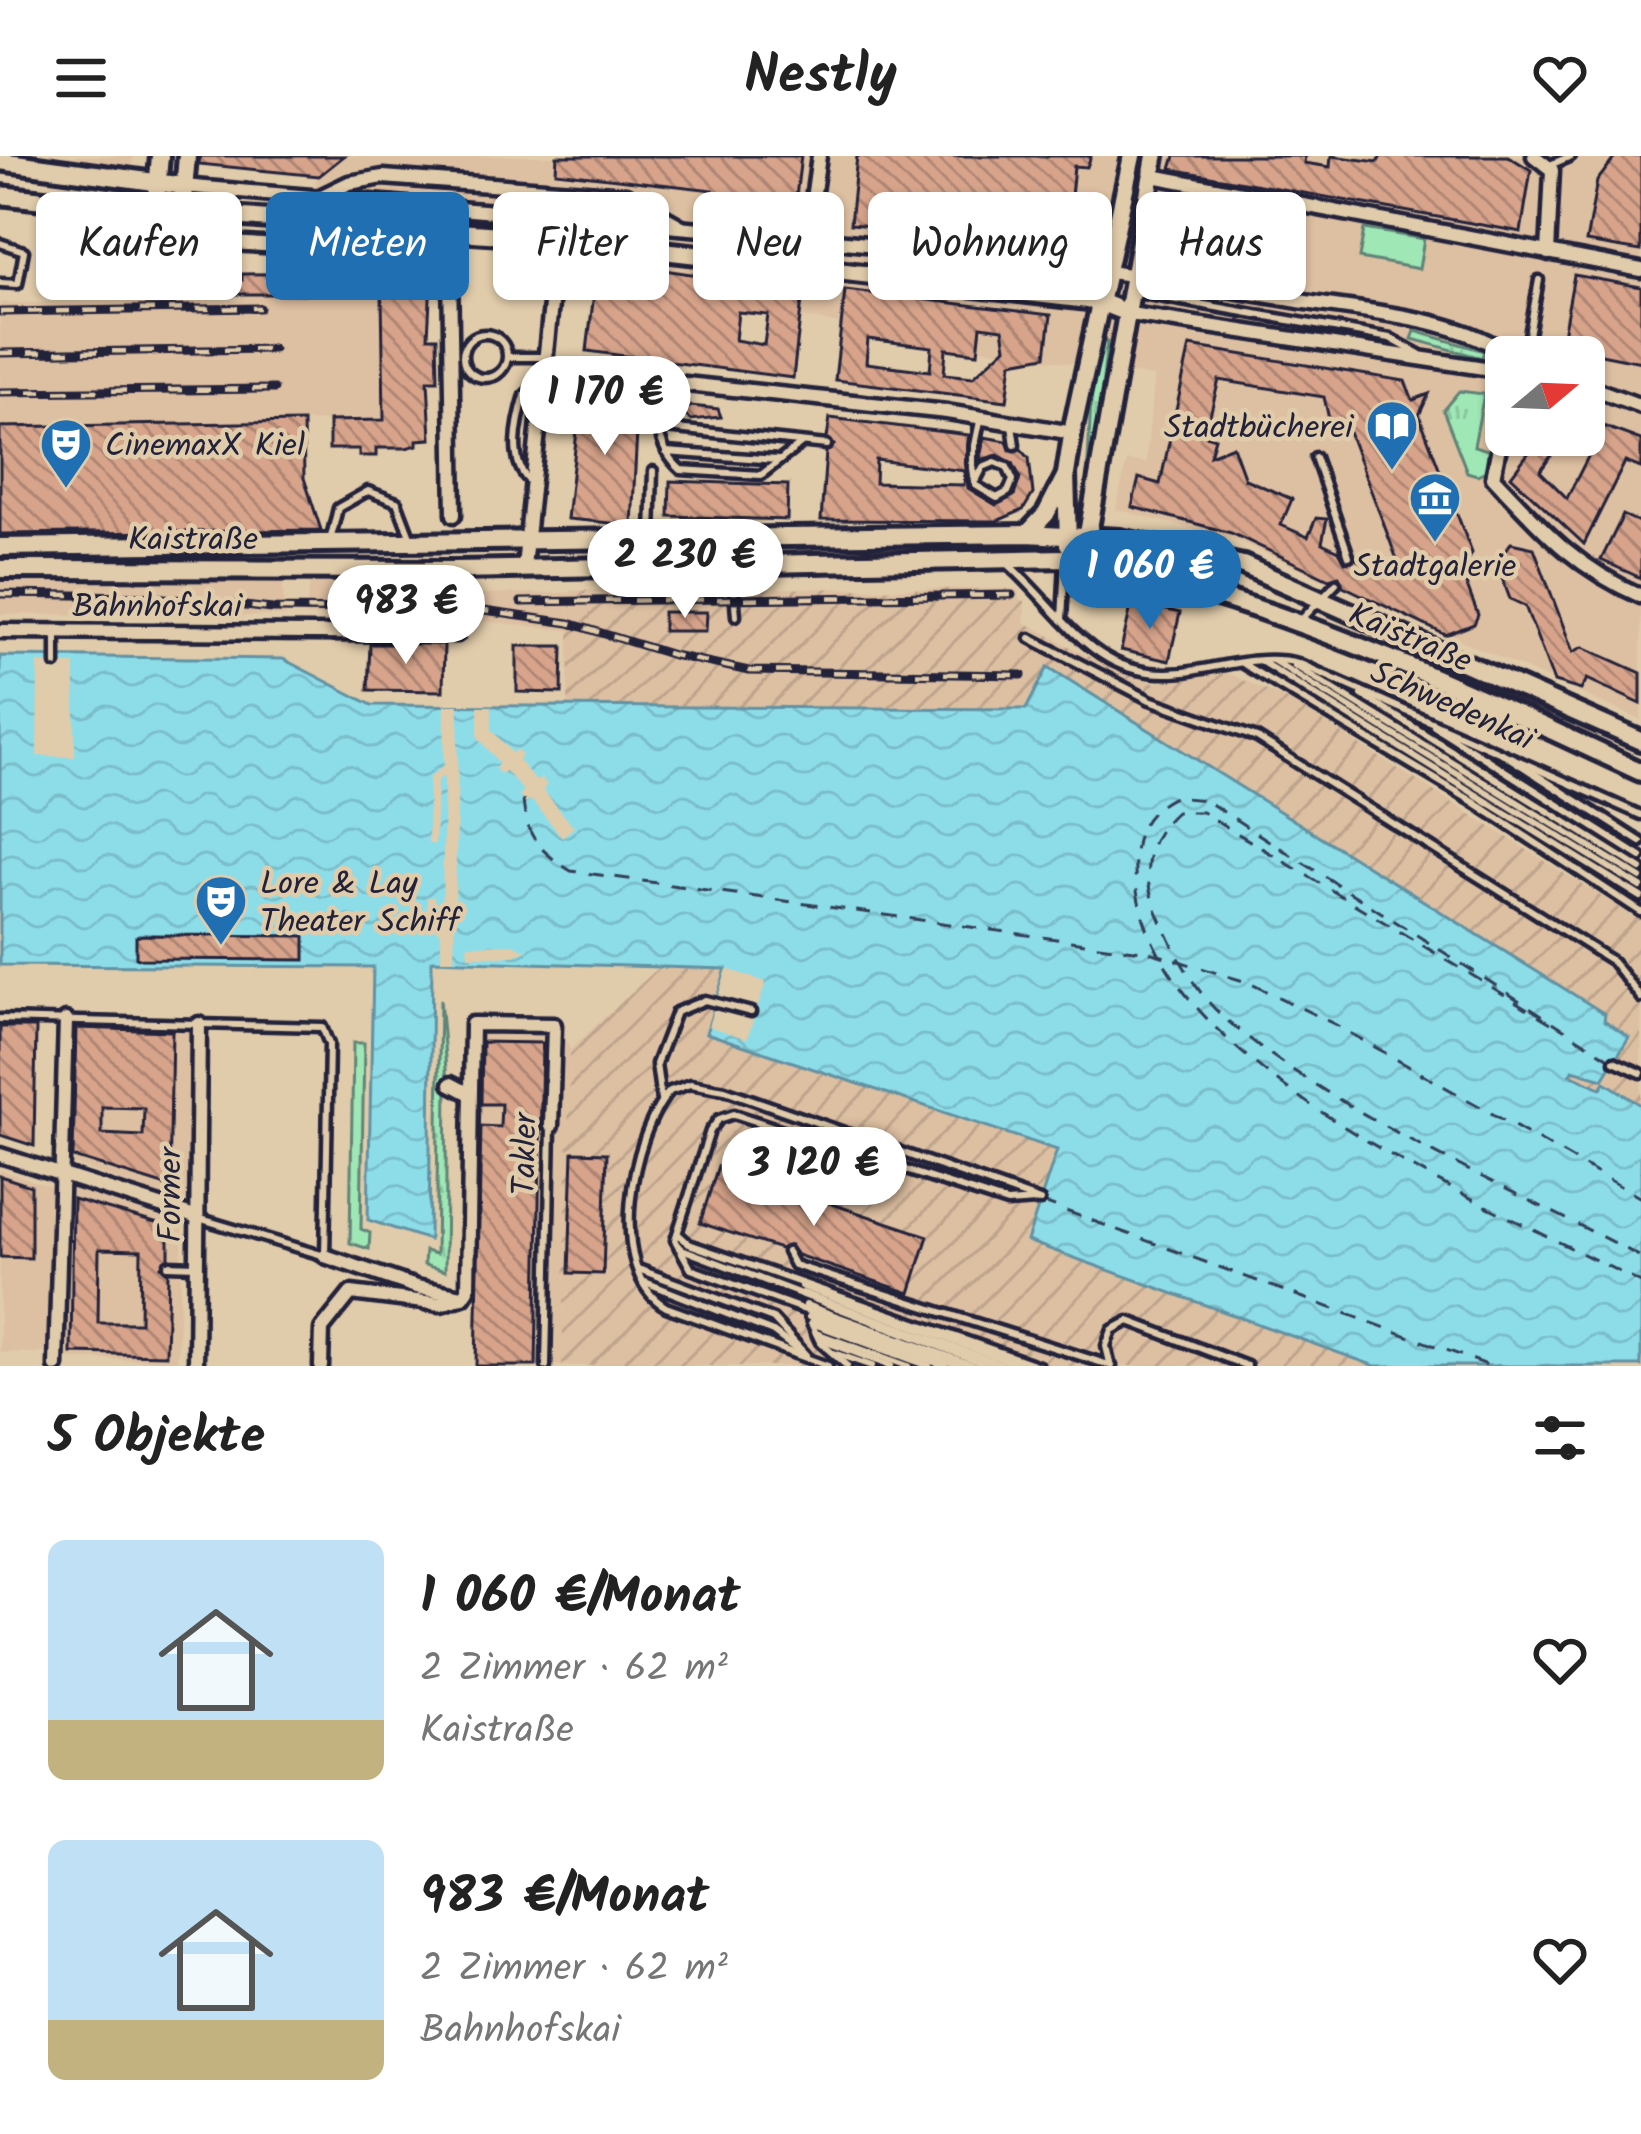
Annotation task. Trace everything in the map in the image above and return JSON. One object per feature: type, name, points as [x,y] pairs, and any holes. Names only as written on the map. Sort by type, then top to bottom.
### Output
[{"type":"main road","points":[[156,192],[160,156]]},
{"type":"main road","points":[[184,192],[187,156]]},
{"type":"main road","points":[[1112,238],[1132,156]]},
{"type":"main road","points":[[1066,559],[1082,550],[1090,536],[1155,156]]},
{"type":"main road","points":[[0,161],[184,186]]},
{"type":"main road","points":[[0,195],[36,201]]},
{"type":"main road","points":[[669,252],[1097,301],[1130,314]]},
{"type":"main road","points":[[1066,559],[1066,474],[1097,301]]},
{"type":"main road","points":[[1027,534],[1046,514],[1066,474]]},
{"type":"main road","name":"Kaistraße","points":[[0,547],[1090,536],[1205,554],[1321,599],[1641,741]]},
{"type":"main road","name":"Kaistraße","points":[[0,569],[1066,559],[1133,571],[1300,621],[1641,772]]},
{"type":"street","points":[[814,192],[819,156]]},
{"type":"street","points":[[1534,156],[1550,165],[1548,253]]},
{"type":"street","points":[[1153,176],[1230,192]]},
{"type":"street","points":[[334,192],[358,181],[397,178],[626,195],[683,228]]},
{"type":"street","points":[[184,186],[266,194]]},
{"type":"street","points":[[1306,207],[1641,270]]},
{"type":"street","points":[[669,227],[693,229]]},
{"type":"street","points":[[1112,274],[1134,284],[1391,316],[1485,344]]},
{"type":"street","points":[[1097,301],[1134,284]]},
{"type":"street","points":[[450,300],[454,515]]},
{"type":"street","points":[[524,567],[553,300]]},
{"type":"street","points":[[1130,314],[1419,354],[1485,368]]},
{"type":"street","points":[[547,368],[981,417],[1073,433]]},
{"type":"street","points":[[1605,393],[1641,406]]},
{"type":"street","points":[[1497,456],[1493,477],[1593,575],[1641,596]]},
{"type":"street","name":"Bahnhofskai","points":[[0,631],[56,638],[457,634]]},
{"type":"street","points":[[56,1366],[66,1020]]},
{"type":"street","name":"Former","points":[[196,1366],[199,1024]]},
{"type":"street","name":"Takler","points":[[470,1094],[472,1024],[554,1025],[550,1126]]},
{"type":"street","points":[[451,1084],[470,1094],[463,1297]]},
{"type":"street","points":[[0,1155],[198,1218]]},
{"type":"street","points":[[325,1256],[416,1287],[463,1297]]},
{"type":"street","points":[[321,1366],[322,1330],[351,1293],[441,1304],[463,1297]]},
{"type":"lane","points":[[1550,165],[1571,156]]},
{"type":"lane","points":[[0,243],[24,250],[18,284],[0,283]]},
{"type":"lane","points":[[1529,336],[1539,280]]},
{"type":"lane","points":[[1134,284],[1390,338],[1419,354]]},
{"type":"lane","points":[[508,357],[503,371],[486,379],[468,371],[463,358],[471,339],[485,334],[499,339],[508,357],[547,368]]},
{"type":"lane","points":[[659,382],[657,427],[665,452],[681,470],[761,475],[802,443]]},
{"type":"lane","points":[[977,478],[983,467],[995,462],[1007,467],[1013,480],[1008,492],[997,498],[975,485],[972,460],[981,417]]},
{"type":"lane","points":[[1012,421],[1016,445]]},
{"type":"lane","points":[[657,427],[827,445]]},
{"type":"lane","points":[[665,452],[782,460]]},
{"type":"lane","points":[[1315,457],[1349,556]]},
{"type":"lane","points":[[651,539],[653,471]]},
{"type":"lane","points":[[330,542],[338,508],[368,491],[400,506],[411,542]]},
{"type":"lane","points":[[730,541],[736,616]]},
{"type":"lane","points":[[1064,626],[1066,559]]},
{"type":"lane","name":"Schwedenkai","points":[[1003,560],[1064,626],[1119,665],[1150,675],[1286,660],[1641,815]]},
{"type":"lane","points":[[1300,621],[1336,583]]},
{"type":"lane","points":[[56,638],[56,664]]},
{"type":"lane","points":[[1030,638],[1150,700],[1257,738],[1612,961],[1641,998]]},
{"type":"lane","points":[[1271,659],[1641,883]]},
{"type":"lane","points":[[1259,660],[1641,897]]},
{"type":"lane","points":[[1286,660],[1641,883]]},
{"type":"lane","points":[[1240,662],[1437,779],[1641,912]]},
{"type":"lane","points":[[1344,683],[1641,868]]},
{"type":"lane","points":[[1421,717],[1641,857]]},
{"type":"lane","points":[[1500,751],[1641,842]]},
{"type":"lane","points":[[752,1012],[717,1001],[693,1003],[671,1019],[656,1064],[662,1100],[638,1160],[631,1197],[638,1268],[642,1280],[773,1332],[808,1358],[828,1366]]},
{"type":"lane","points":[[0,1019],[313,1025],[325,1031],[329,1044],[325,1256],[198,1218]]},
{"type":"lane","points":[[1614,1061],[1641,1073]]},
{"type":"lane","points":[[662,1100],[690,1084],[725,1090],[1040,1201],[1007,1203],[729,1114],[710,1131],[676,1246],[945,1366]]},
{"type":"lane","name":"Takler","points":[[546,1366],[550,1126]]},
{"type":"lane","points":[[677,1230],[689,1244],[908,1366]]},
{"type":"lane","points":[[787,1252],[794,1265],[1112,1366]]},
{"type":"lane","points":[[168,1265],[196,1266]]},
{"type":"lane","points":[[638,1268],[773,1319],[792,1334],[808,1358]]},
{"type":"lane","points":[[807,1308],[826,1349],[847,1366]]},
{"type":"lane","points":[[807,1308],[891,1366]]},
{"type":"lane","points":[[807,1308],[929,1366]]},
{"type":"lane","points":[[807,1308],[960,1366]]},
{"type":"lane","points":[[807,1308],[976,1366]]},
{"type":"lane","points":[[807,1308],[991,1366]]},
{"type":"lane","points":[[807,1308],[1007,1366]]},
{"type":"lane","points":[[807,1308],[1023,1366]]},
{"type":"lane","points":[[807,1308],[1039,1366]]},
{"type":"lane","points":[[1112,1366],[1106,1346],[1112,1330],[1129,1321],[1247,1366]]},
{"type":"lane","points":[[826,1349],[872,1366]]},
{"type":"shaded area","points":[[22,156],[133,156],[132,165]]},
{"type":"shaded area","points":[[320,156],[1641,156],[1641,720],[1238,541],[1116,509],[1127,461],[1146,463],[1154,377],[700,300],[844,300],[844,192],[693,192],[693,299],[669,295],[669,192],[493,192],[493,223],[469,221],[469,192],[315,192]]},
{"type":"shaded area","points":[[266,286],[266,300],[428,300],[428,336],[437,337],[438,380],[428,381],[431,439],[417,440],[417,445],[376,448],[376,456],[359,456],[358,449],[329,449],[328,421],[0,427],[0,303],[242,300],[242,290]]},
{"type":"shaded area","points":[[593,300],[628,300],[621,356],[587,351]]},
{"type":"shaded area","points":[[0,577],[282,579],[285,616],[0,614]]},
{"type":"shaded area","points":[[311,579],[411,580],[411,591],[444,591],[444,618],[305,616]]},
{"type":"shaded area","points":[[1018,589],[1019,600],[1025,601],[1024,622],[1116,671],[1156,683],[1227,673],[1290,701],[1631,915],[1641,910],[1641,1105],[1605,1083],[1602,1088],[1571,1078],[1573,1069],[1603,1078],[1628,1037],[1604,1020],[1605,1014],[1049,667],[1027,709],[568,705],[570,591]]},
{"type":"shaded area","points":[[570,593],[569,630],[465,619],[465,594]]},
{"type":"shaded area","points":[[659,967],[727,969],[706,1033],[1058,1150],[1027,1241],[1375,1366],[562,1366],[570,1050]]},
{"type":"shaded area","points":[[479,1016],[557,1018],[570,1050],[562,1366],[474,1361]]},
{"type":"shaded area","points":[[70,1025],[192,1029],[188,1205],[67,1162]]},
{"type":"shaded area","points":[[0,1170],[52,1187],[50,1353],[0,1352]]},
{"type":"shaded area","points":[[69,1186],[183,1226],[177,1360],[66,1359]]},
{"type":"green space","points":[[1364,229],[1424,239],[1419,269],[1359,258]]},
{"type":"green space","points":[[1415,331],[1484,351],[1482,358],[1412,339]]},
{"type":"green space","points":[[1098,340],[1107,342],[1089,505],[1084,504]]},
{"type":"green space","points":[[1459,391],[1484,394],[1474,446],[1485,449],[1486,471],[1467,472],[1443,410]]},
{"type":"green space","points":[[440,999],[447,1081],[445,1271],[424,1265],[425,1251],[436,1254]]},
{"type":"green space","points":[[353,1043],[364,1043],[361,1229],[370,1233],[369,1249],[350,1243]]},
{"type":"water","points":[[0,656],[283,659],[372,705],[1026,709],[1048,667],[1605,1014],[1604,1020],[1629,1037],[1603,1079],[1573,1070],[1570,1074],[1601,1088],[1605,1082],[1641,1105],[1641,1366],[1375,1366],[1027,1241],[1057,1150],[706,1033],[726,969],[432,960],[429,1240],[368,1220],[373,967],[0,965]]},
{"type":"pier","points":[[38,663],[75,664],[75,757],[37,756]]},
{"type":"pier","points":[[445,705],[459,705],[454,960],[441,960],[441,933],[427,923],[427,897],[434,897],[434,917],[441,922],[442,917],[444,776],[437,781],[435,844],[428,844],[429,778],[444,765]]},
{"type":"pier","points":[[478,706],[492,706],[492,730],[512,753],[517,749],[522,756],[518,760],[536,781],[541,778],[547,785],[543,790],[574,827],[562,837],[531,800],[525,804],[519,796],[523,791],[506,771],[500,774],[495,768],[499,763],[478,737]]},
{"type":"pier","points":[[513,944],[526,950],[514,956],[468,956],[467,945]]},
{"type":"pier","points":[[727,969],[766,982],[747,1039],[708,1026]]},
{"type":"building","points":[[200,156],[344,156],[319,176],[199,164]]},
{"type":"building","points":[[557,156],[801,156],[797,192],[713,192],[556,172]]},
{"type":"building","points":[[857,156],[1091,156],[1087,167],[1074,166],[1071,192],[868,192],[868,226],[850,224]]},
{"type":"building","points":[[1175,156],[1305,156],[1304,163],[1330,167],[1331,156],[1378,162],[1381,156],[1508,156],[1531,170],[1521,232],[1171,169]]},
{"type":"building","points":[[1616,156],[1641,156],[1641,251],[1586,242],[1597,181]]},
{"type":"building","points":[[669,271],[693,274],[693,300],[802,300],[793,378],[587,351],[593,300],[669,300]],"holes":[[[738,312],[768,315],[764,345],[735,340]]]},
{"type":"building","points":[[242,274],[266,274],[266,294],[242,294]]},
{"type":"building","points":[[1574,275],[1641,287],[1641,362],[1605,355],[1605,336],[1563,336]]},
{"type":"building","points":[[845,290],[868,293],[868,300],[927,300],[1051,315],[1046,356],[1012,362],[1007,401],[835,380]],"holes":[[[981,326],[1003,329],[1006,347],[973,377],[944,374],[946,349],[978,353]],[[868,339],[932,347],[930,371],[866,363]]]},
{"type":"building","points":[[382,300],[430,300],[428,337],[437,337],[438,380],[428,380],[431,439],[417,440],[417,445],[406,448],[376,448],[376,456],[359,456],[359,449],[329,449],[329,421],[384,420]]},
{"type":"building","points":[[1190,346],[1405,381],[1413,400],[1429,394],[1419,415],[1446,486],[1459,496],[1454,506],[1472,553],[1462,573],[1478,615],[1474,624],[1446,635],[1343,586],[1339,576],[1329,579],[1231,533],[1132,507],[1139,478],[1160,484]],"holes":[[[1219,380],[1324,397],[1331,428],[1347,427],[1398,562],[1379,569],[1356,559],[1345,562],[1339,551],[1322,543],[1327,519],[1316,518],[1308,537],[1281,525],[1292,499],[1245,479],[1233,446],[1210,455],[1215,438],[1205,435]]]},
{"type":"building","points":[[582,387],[639,394],[632,525],[567,519]]},
{"type":"building","points":[[691,406],[718,409],[721,417],[690,420],[683,412]]},
{"type":"building","points":[[830,418],[969,435],[968,488],[996,505],[1014,496],[1020,477],[1013,463],[998,455],[980,460],[984,437],[1007,441],[1010,450],[1021,449],[1029,458],[1033,494],[1023,510],[997,521],[821,520],[826,452],[834,445],[827,438]],"holes":[[[876,460],[965,471],[964,485],[875,483]]]},
{"type":"building","points":[[303,422],[304,478],[321,530],[0,534],[0,427]]},
{"type":"building","points":[[1605,427],[1641,440],[1641,468],[1625,462],[1584,544],[1511,476],[1526,456],[1551,456],[1540,471],[1567,498],[1588,456],[1605,456]]},
{"type":"building","points":[[670,481],[788,485],[787,520],[669,516]]},
{"type":"building","points":[[1623,515],[1641,523],[1641,578],[1601,560]]},
{"type":"building","points":[[1511,543],[1534,548],[1573,652],[1583,647],[1641,673],[1641,704],[1587,679],[1581,690],[1554,682],[1525,606],[1510,599],[1496,562]]},
{"type":"building","points":[[1132,602],[1180,613],[1169,661],[1121,650]]},
{"type":"building","points":[[663,612],[707,612],[706,631],[663,631]]},
{"type":"building","points":[[370,644],[444,644],[443,691],[368,690]]},
{"type":"building","points":[[517,646],[563,646],[562,693],[517,692]]},
{"type":"building","name":"Lore & Lay Theater Schiff","points":[[305,936],[305,960],[142,959],[136,957],[136,937]]},
{"type":"building","points":[[0,1027],[36,1027],[34,1146],[0,1135]]},
{"type":"building","points":[[76,1028],[172,1031],[169,1187],[73,1157]],"holes":[[[102,1107],[144,1108],[143,1136],[102,1134]]]},
{"type":"building","points":[[482,1042],[542,1043],[536,1366],[476,1366],[481,1126],[500,1127],[501,1104],[481,1104]]},
{"type":"building","points":[[573,1152],[607,1153],[603,1274],[569,1273]]},
{"type":"building","points":[[718,1166],[928,1236],[910,1293],[797,1255],[790,1245],[780,1249],[700,1223]]},
{"type":"building","points":[[0,1176],[31,1186],[31,1258],[0,1257]]},
{"type":"building","points":[[73,1199],[169,1227],[169,1258],[161,1266],[168,1273],[166,1355],[71,1353]],"holes":[[[99,1249],[141,1250],[140,1323],[98,1323]]]},
{"type":"ferry route","points":[[1611,1059],[1205,800],[1174,797],[1154,810],[1142,827],[1135,871],[1153,942],[1196,1007],[1259,1067],[1335,1121],[1417,1170],[1641,1283]]},
{"type":"ferry route","points":[[523,800],[536,842],[571,871],[1149,952],[1247,982],[1334,1024],[1641,1198]]},
{"type":"ferry route","points":[[1551,1023],[1202,812],[1176,812],[1152,845],[1148,870],[1157,911],[1191,978],[1219,1013],[1263,1049],[1365,1115],[1641,1257]]},
{"type":"ferry route","points":[[1041,1202],[1490,1366]]},
{"type":"railway","points":[[0,312],[260,308]]},
{"type":"railway","points":[[0,353],[273,349]]},
{"type":"railway","points":[[0,392],[274,389]]},
{"type":"railway","points":[[0,594],[144,596],[273,609],[484,611],[569,623],[673,655],[749,671],[1022,675]]},
{"type":"railway","points":[[521,602],[1012,595]]},
{"type":"place","name":"Stadtbücherei","points":[[1392,472]]},
{"type":"place","name":"CinemaxX Kiel","points":[[66,490]]},
{"type":"place","name":"Stadtgalerie","points":[[1435,544]]},
{"type":"place","name":"Lore & Lay Theater Schiff","points":[[221,947]]}]
